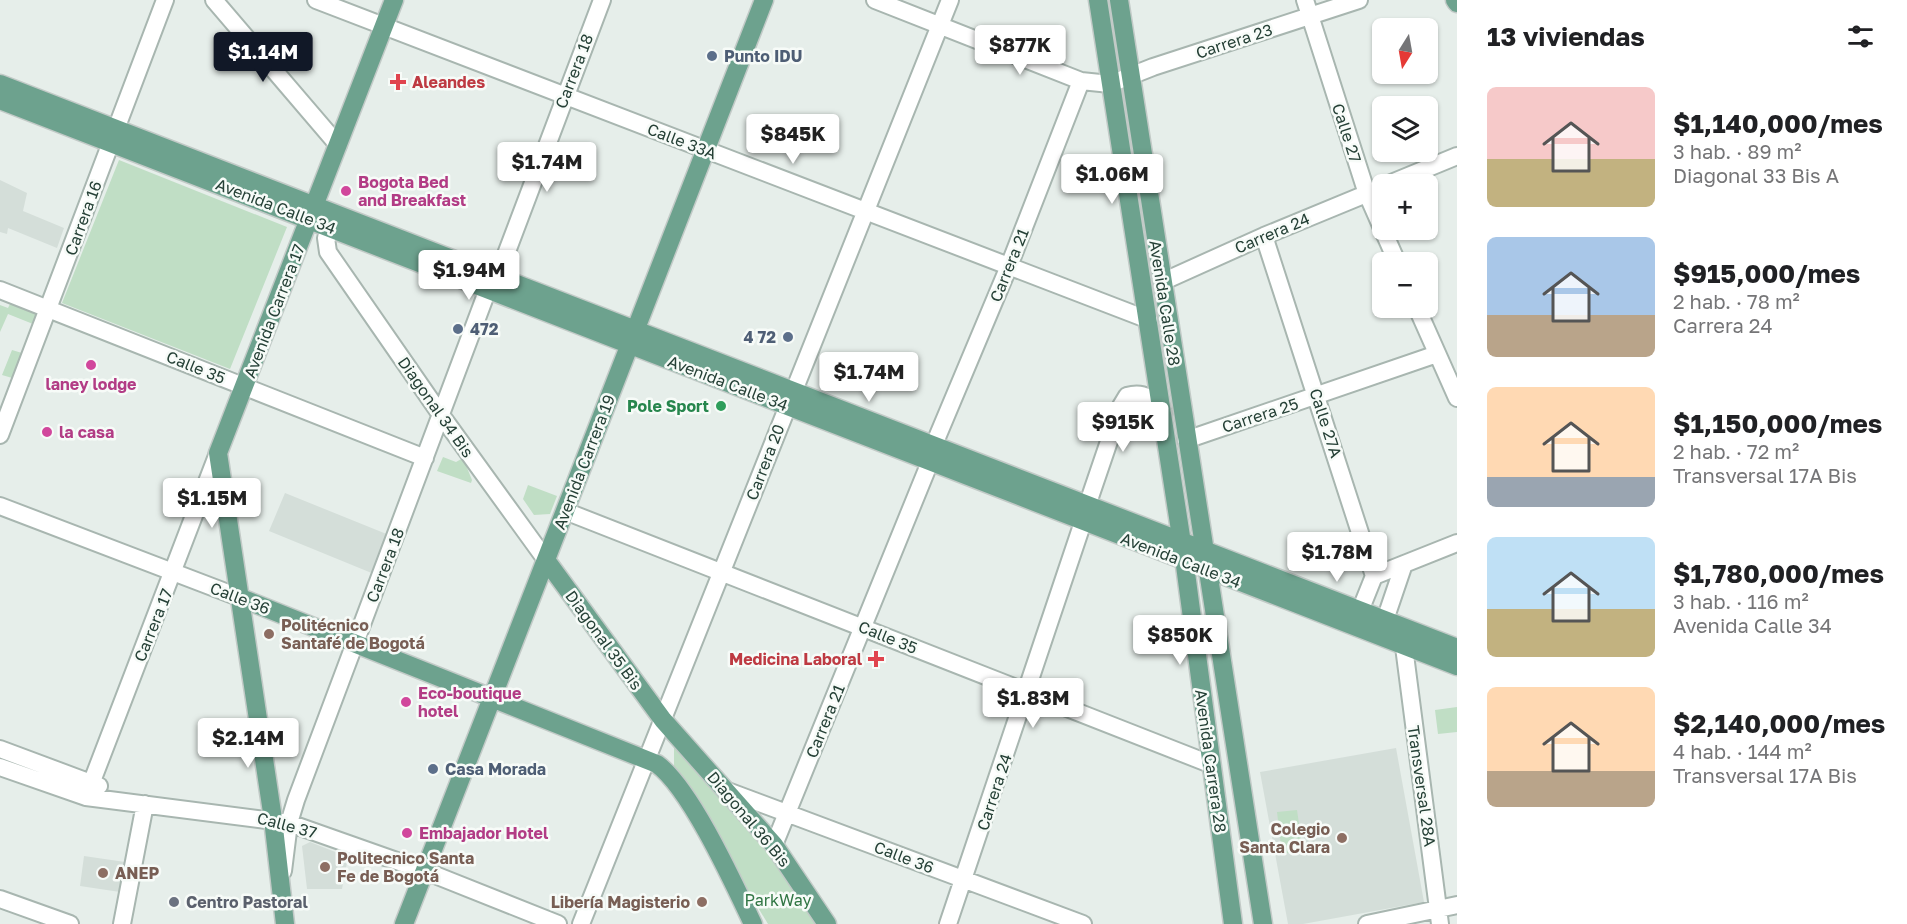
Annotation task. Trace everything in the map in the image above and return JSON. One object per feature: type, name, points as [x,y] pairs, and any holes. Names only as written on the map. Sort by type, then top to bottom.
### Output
[{"type":"main road","name":"Avenida Carrera 17","points":[[218,453],[394,0]]},
{"type":"main road","name":"Avenida Carrera 19","points":[[404,924],[764,0]]},
{"type":"main road","name":"Avenida Calle 28","points":[[1098,0],[1149,320],[1184,562]]},
{"type":"main road","name":"Avenida Calle 28","points":[[1119,0],[1208,571]]},
{"type":"main road","name":"Avenida Calle 34","points":[[0,84],[112,136]]},
{"type":"main road","name":"Avenida Calle 34","points":[[0,100],[112,136],[932,454],[1085,514],[1184,562],[1457,666]]},
{"type":"main road","name":"Avenida Calle 34","points":[[311,213],[335,229],[493,284]]},
{"type":"main road","points":[[218,453],[281,821],[285,924]]},
{"type":"main road","name":"Avenida Calle 34","points":[[1085,514],[1182,543],[1457,648]]},
{"type":"main road","name":"Diagonal 35 Bis","points":[[546,560],[663,720]]},
{"type":"main road","name":"Avenida Carrera 28","points":[[1184,562],[1233,924]]},
{"type":"main road","name":"Avenida Carrera 28","points":[[1208,571],[1263,924]]},
{"type":"main road","name":"Calle 36","points":[[241,598],[646,759]]},
{"type":"main road","name":"Diagonal 36 Bis","points":[[663,720],[774,845],[827,924]]},
{"type":"main road","points":[[646,759],[666,772],[688,803],[726,868],[753,924]]},
{"type":"street","name":"Carrera 16","points":[[0,435],[165,0]]},
{"type":"street","points":[[214,0],[338,145]]},
{"type":"street","name":"Calle 33A","points":[[316,0],[1149,320]]},
{"type":"street","name":"Carrera 18","points":[[281,821],[355,644],[602,0]]},
{"type":"street","points":[[875,0],[1081,81],[1110,84]]},
{"type":"street","name":"Carrera 20","points":[[581,924],[950,0]]},
{"type":"street","name":"Carrera 23","points":[[1110,84],[1307,8],[1359,0]]},
{"type":"street","name":"Calle 27","points":[[1307,8],[1372,182]]},
{"type":"street","name":"Carrera 21","points":[[774,845],[1009,266],[1081,81]]},
{"type":"street","points":[[1413,174],[1457,156]]},
{"type":"street","name":"Carrera 24","points":[[1162,282],[1372,191]]},
{"type":"street","points":[[328,252],[327,237],[335,229]]},
{"type":"street","name":"Calle 27A","points":[[1264,236],[1374,576]]},
{"type":"street","points":[[299,246],[313,243],[328,252]]},
{"type":"street","name":"Diagonal 34 Bis","points":[[328,252],[441,416],[546,560]]},
{"type":"street","name":"Calle 35","points":[[0,290],[425,458]]},
{"type":"street","points":[[1421,318],[1457,398]]},
{"type":"street","name":"Carrera 25","points":[[1186,440],[1437,354]]},
{"type":"street","name":"Carrera 24","points":[[948,924],[965,880],[1126,396],[1137,393],[1147,395],[1163,413]]},
{"type":"street","name":"Carrera 17","points":[[88,789],[174,572],[218,453]]},
{"type":"street","name":"Calle 36","points":[[0,506],[241,598]]},
{"type":"street","name":"Calle 35","points":[[565,511],[1210,764]]},
{"type":"street","points":[[1360,610],[1374,576],[1457,543]]},
{"type":"street","points":[[1385,620],[1404,564]]},
{"type":"street","name":"Transversal 28A","points":[[1404,647],[1439,916]]},
{"type":"street","name":"Calle 37","points":[[0,750],[88,789]]},
{"type":"street","name":"Calle 37","points":[[0,767],[145,804],[281,821],[425,871],[558,924]]},
{"type":"street","name":"Calle 36","points":[[725,790],[1083,924]]},
{"type":"street","points":[[122,924],[145,804]]},
{"type":"street","points":[[0,899],[70,924]]},
{"type":"street","points":[[1367,924],[1439,916],[1457,904]]},
{"type":"shaded area","points":[[0,180],[27,193],[23,211],[64,228],[57,248],[8,228],[7,234],[0,232]]},
{"type":"shaded area","points":[[285,493],[389,535],[374,574],[269,531]]},
{"type":"shaded area","name":"Colegio Santa Clara","points":[[1396,748],[1424,902],[1303,924],[1288,924],[1260,772]]},
{"type":"shaded area","name":"Politecnico Santa Fe de Bogotá","points":[[310,842],[348,857],[342,889],[307,889],[302,846]]},
{"type":"shaded area","name":"ANEP","points":[[84,856],[125,862],[120,892],[80,886]]},
{"type":"green space","points":[[119,160],[287,227],[230,369],[62,303]]},
{"type":"green space","points":[[10,304],[43,316],[19,380],[2,375],[12,350],[22,353],[33,324],[8,314],[0,332],[0,305],[8,308]]},
{"type":"green space","points":[[443,457],[456,462],[463,458],[472,480],[471,483],[437,471]]},
{"type":"green space","points":[[528,485],[557,496],[550,514],[534,515],[523,499]]},
{"type":"green space","points":[[1457,707],[1457,732],[1438,734],[1435,710]]},
{"type":"green space","name":"ParkWay","points":[[674,744],[774,852],[818,924],[768,924],[674,769]]},
{"type":"green space","points":[[1297,810],[1303,851],[1282,854],[1277,812]]},
{"type":"place","name":"Punto IDU","points":[[712,56]]},
{"type":"place","name":"Aleandes","points":[[398,82]]},
{"type":"place","name":"Bogota Bed and Breakfast","points":[[346,191]]},
{"type":"place","name":"472","points":[[458,329]]},
{"type":"place","name":"4 72","points":[[788,337]]},
{"type":"place","name":"laney lodge","points":[[91,365]]},
{"type":"place","name":"Pole Sport","points":[[721,406]]},
{"type":"place","name":"la casa","points":[[47,432]]},
{"type":"place","name":"Politécnico Santafé de Bogotá","points":[[269,634]]},
{"type":"place","name":"Medicina Laboral","points":[[876,659]]},
{"type":"place","name":"Eco-boutique hotel","points":[[406,702]]},
{"type":"place","name":"Casa Morada","points":[[433,769]]},
{"type":"place","name":"Embajador Hotel","points":[[407,833]]},
{"type":"place","name":"Colegio Santa Clara","points":[[1342,838]]},
{"type":"place","name":"Politecnico Santa Fe de Bogotá","points":[[325,867]]},
{"type":"place","name":"ANEP","points":[[103,873]]},
{"type":"place","name":"Centro Pastoral","points":[[174,902]]},
{"type":"place","name":"Libería Magisterio","points":[[702,902]]}]
